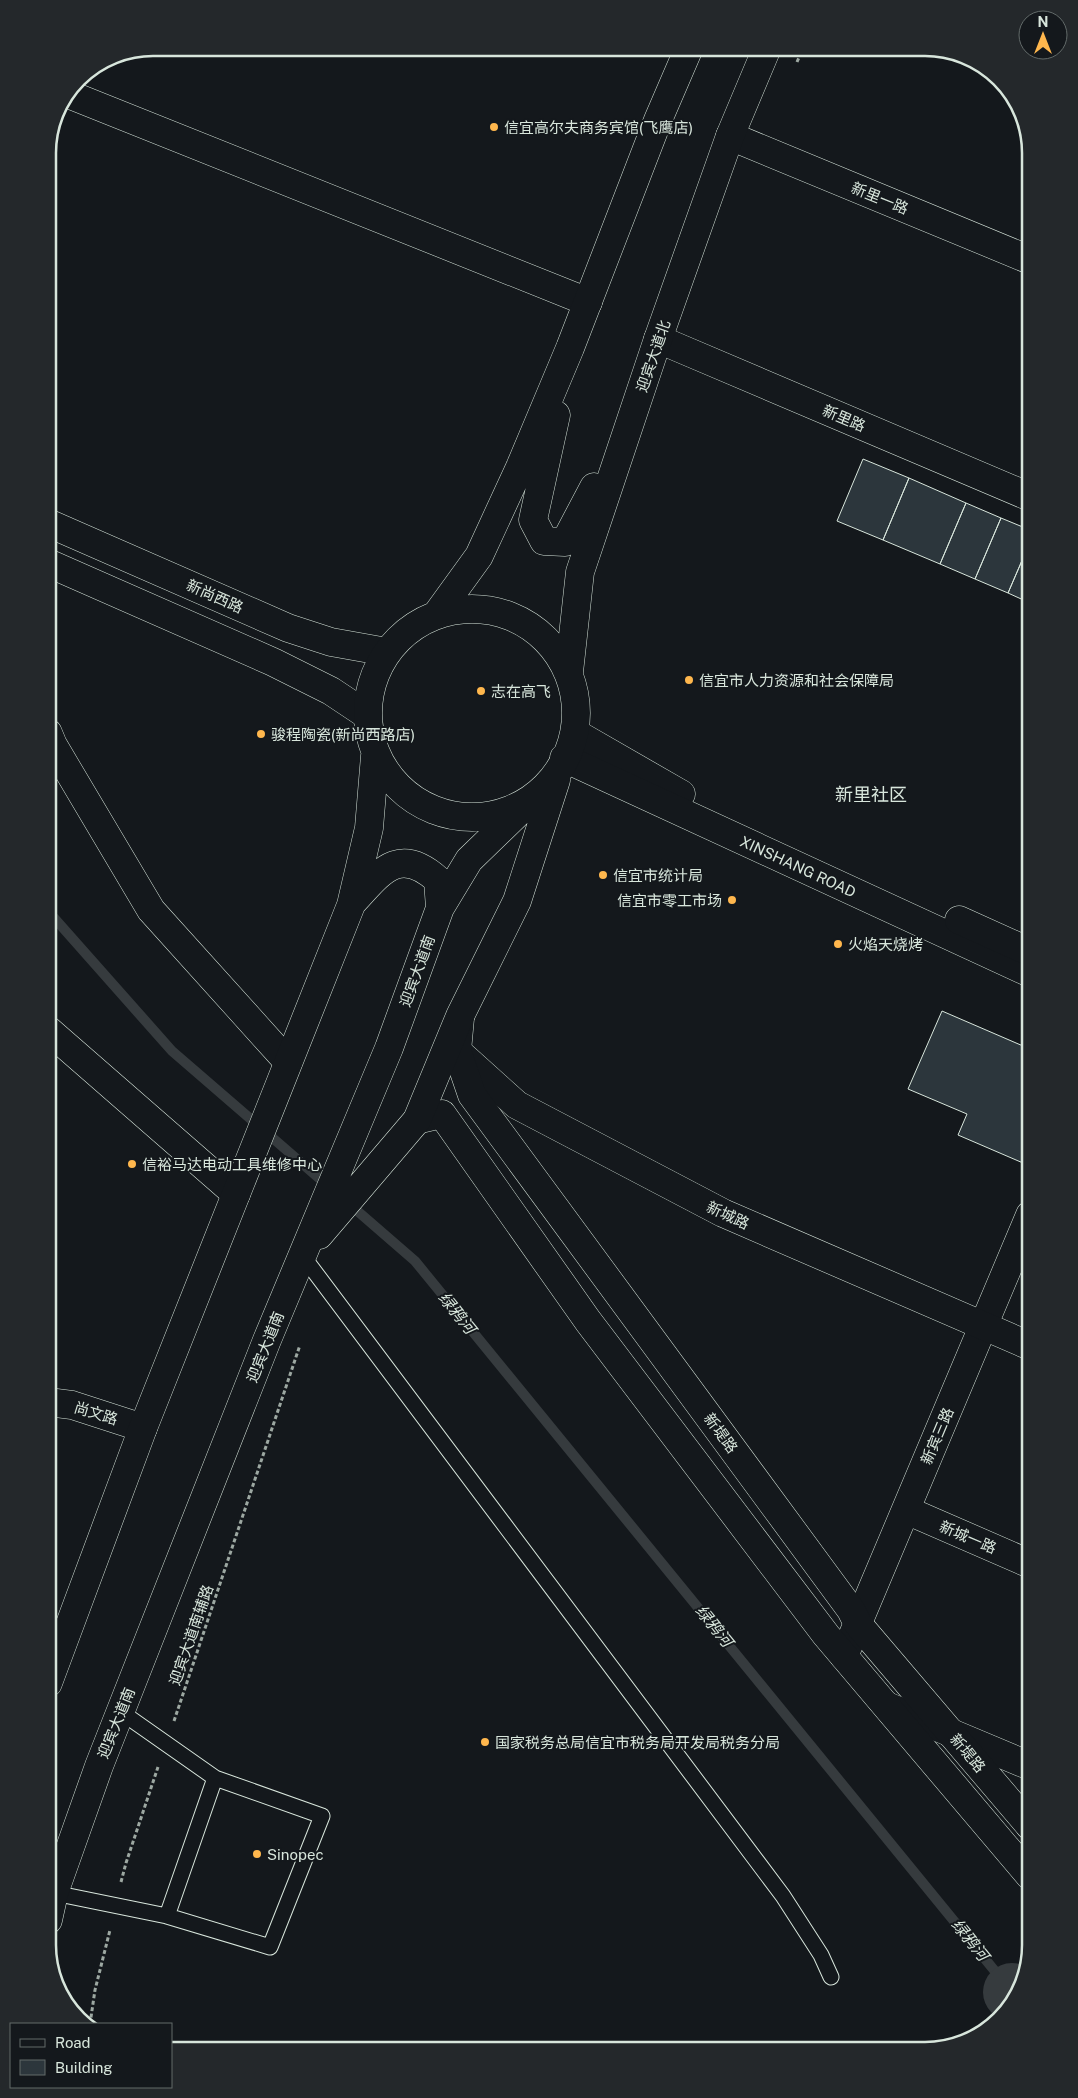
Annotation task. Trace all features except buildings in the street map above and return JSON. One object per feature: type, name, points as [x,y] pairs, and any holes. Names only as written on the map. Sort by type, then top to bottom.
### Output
[{"type":"main road","points":[[437,614],[479,556],[520,467],[570,348],[658,120],[686,56]]},
{"type":"main road","name":"迎宾大道北","points":[[569,672],[580,572],[658,339],[730,136],[764,56]]},
{"type":"main road","points":[[74,97],[588,302]]},
{"type":"main road","name":"新里一路","points":[[730,136],[1022,257]]},
{"type":"main road","name":"新里路","points":[[658,339],[1022,494]]},
{"type":"main road","points":[[570,348],[533,520],[544,541],[565,542],[633,415]]},
{"type":"main road","name":"新尚西路","points":[[56,526],[288,628],[331,642],[387,652]]},
{"type":"main road","points":[[56,567],[273,662],[331,691],[367,715]]},
{"type":"main road","points":[[306,1247],[417,1120],[452,1048],[460,1016],[517,901],[561,767],[575,733],[577,707],[569,672],[552,645],[528,624],[500,611],[468,608],[437,614],[407,631],[387,652],[370,687],[366,721],[376,756],[396,786],[425,807],[460,818],[496,815],[530,801]]},
{"type":"main road","name":"XINSHANG ROAD","points":[[575,733],[687,798],[1022,948]]},
{"type":"main road","points":[[56,752],[151,910],[283,1075]]},
{"type":"main road","points":[[56,1662],[143,1428],[350,905],[369,828],[376,756]]},
{"type":"main road","name":"XINSHANG ROAD","points":[[561,767],[1022,970]]},
{"type":"main road","name":"迎宾大道南","points":[[56,1888],[121,1712],[306,1247],[389,1048],[440,908],[469,860],[530,801],[561,767]]},
{"type":"main road","points":[[350,905],[382,871],[401,862],[425,868],[438,880],[440,908]]},
{"type":"main road","points":[[56,1037],[238,1189]]},
{"type":"main road","name":"新城路","points":[[452,1048],[518,1105],[723,1214],[1022,1343]]},
{"type":"main road","name":"新堤路","points":[[452,1048],[472,1095],[851,1610],[858,1624],[1022,1817]]},
{"type":"main road","points":[[417,1120],[442,1114],[588,1321],[844,1656],[1022,1866]]},
{"type":"main road","name":"新宾三路","points":[[844,1656],[1022,1234]]},
{"type":"main road","name":"尚文路","points":[[56,1403],[72,1405],[143,1428]]},
{"type":"main road","name":"新城一路","points":[[906,1510],[1022,1561]]},
{"type":"main road","points":[[887,1706],[1022,1763]]},
{"type":"lane","points":[[306,1247],[783,1896],[821,1955],[831,1977]]},
{"type":"lane","points":[[56,1893],[167,1916],[270,1947],[322,1816],[214,1778],[121,1712]]},
{"type":"lane","points":[[167,1916],[214,1778]]},
{"type":"path","name":"迎宾大道南辅路","points":[[91,2019],[95,1990],[126,1863],[303,1339]]},
{"type":"waterway","points":[[56,920],[172,1051],[328,1186]]},
{"type":"waterway","name":"绿鸦河","points":[[347,1202],[415,1261],[1010,1990]]},
{"type":"place","name":"信宜高尔夫商务宾馆(飞鹰店)","points":[[494,127]]},
{"type":"place","name":"信宜市人力资源和社会保障局","points":[[689,680]]},
{"type":"place","name":"志在高飞","points":[[481,691]]},
{"type":"place","name":"骏程陶瓷(新尚西路店)","points":[[261,734]]},
{"type":"place","name":"信宜市统计局","points":[[603,875]]},
{"type":"place","name":"信宜市零工市场","points":[[732,900]]},
{"type":"place","name":"火焰天烧烤","points":[[838,944]]},
{"type":"place","name":"信裕马达电动工具维修中心","points":[[132,1164]]},
{"type":"place","name":"国家税务总局信宜市税务局开发局税务分局","points":[[485,1742]]},
{"type":"place","name":"Sinopec","points":[[257,1854]]},
{"type":"district","name":"新里社区","points":[[871,794]]}]
